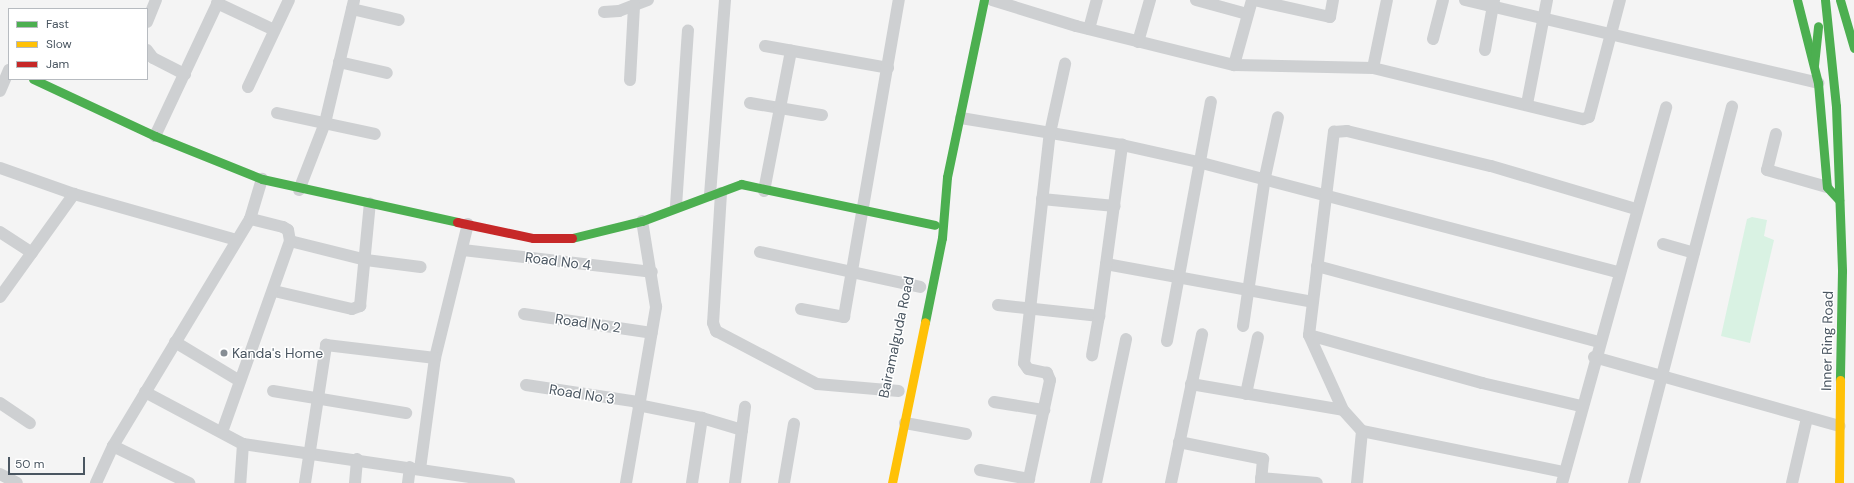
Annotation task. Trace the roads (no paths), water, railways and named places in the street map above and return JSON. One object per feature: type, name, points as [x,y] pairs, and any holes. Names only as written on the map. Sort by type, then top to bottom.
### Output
[{"type":"main road","name":"Bairamalguda Road","points":[[892,483],[942,238],[945,198],[984,0]]},
{"type":"main road","points":[[1797,0],[1818,83],[1827,187],[1839,200]]},
{"type":"main road","points":[[1825,0],[1832,62]]},
{"type":"main road","points":[[1840,0],[1854,48]]},
{"type":"main road","points":[[1814,13],[1832,62]]},
{"type":"main road","points":[[1814,65],[1818,26]]},
{"type":"main road","name":"Inner Ring Road","points":[[1832,62],[1839,200],[1839,483]]},
{"type":"main road","points":[[36,80],[155,136],[262,179],[299,190],[370,203],[533,238],[569,239],[642,221],[676,206],[716,194],[741,184],[935,225]]},
{"type":"main road","name":"Bairamalguda Road","points":[[930,243],[945,198]]},
{"type":"main road","name":"Bairamalguda Road","points":[[896,405],[902,377]]},
{"type":"main road","points":[[1840,388],[1854,387]]},
{"type":"street","points":[[148,20],[156,0]]},
{"type":"street","points":[[248,86],[289,0]]},
{"type":"street","points":[[604,12],[648,0]]},
{"type":"street","points":[[725,0],[716,194],[713,323],[716,331],[817,384],[899,391]]},
{"type":"street","points":[[801,309],[844,317],[864,210],[899,0]]},
{"type":"street","points":[[992,0],[1089,29],[1234,65],[1373,68],[1527,104],[1576,118],[1589,117],[1620,0]]},
{"type":"street","points":[[1089,29],[1097,0]]},
{"type":"street","points":[[1138,42],[1150,0]]},
{"type":"street","points":[[1196,0],[1247,14]]},
{"type":"street","points":[[1234,65],[1247,14],[1253,0],[1330,17],[1333,0]]},
{"type":"street","points":[[1373,68],[1387,0]]},
{"type":"street","points":[[1433,39],[1443,0]]},
{"type":"street","points":[[1465,0],[1494,3],[1544,17],[1818,83]]},
{"type":"street","points":[[1527,104],[1547,0]]},
{"type":"street","points":[[155,136],[218,2],[274,30]]},
{"type":"street","points":[[1485,50],[1494,3]]},
{"type":"street","points":[[299,190],[325,123],[353,4],[399,20]]},
{"type":"street","points":[[630,80],[634,5]]},
{"type":"street","points":[[676,206],[688,30]]},
{"type":"street","points":[[765,46],[888,68]]},
{"type":"street","points":[[148,51],[154,58],[185,74]]},
{"type":"street","points":[[764,190],[791,51]]},
{"type":"street","points":[[339,62],[387,73]]},
{"type":"street","points":[[980,470],[1028,481],[1044,410],[1049,376],[1043,371],[1024,366],[1050,133],[1065,64]]},
{"type":"street","points":[[0,91],[8,71]]},
{"type":"street","points":[[1167,341],[1198,162],[1211,102]]},
{"type":"street","points":[[750,103],[822,115]]},
{"type":"street","points":[[1636,209],[1491,166],[1343,130],[1334,132],[1331,137],[1309,335],[1343,410],[1362,431],[1563,478],[1617,272],[1636,209],[1666,107]]},
{"type":"street","points":[[1634,483],[1732,107]]},
{"type":"street","points":[[277,113],[375,134]]},
{"type":"street","points":[[961,118],[1122,144],[1265,177],[1325,195],[1617,272]]},
{"type":"street","points":[[1243,326],[1265,177],[1278,118]]},
{"type":"street","points":[[1776,134],[1767,170],[1827,187]]},
{"type":"street","points":[[1092,355],[1115,206],[1122,144]]},
{"type":"street","points":[[0,168],[74,194],[236,240]]},
{"type":"street","points":[[96,483],[113,446],[250,219],[262,179]]},
{"type":"street","points":[[0,297],[74,194]]},
{"type":"street","points":[[1042,199],[1115,206]]},
{"type":"street","points":[[274,291],[356,309],[362,301],[370,203]]},
{"type":"street","points":[[222,432],[274,291],[290,241],[288,230],[283,227],[250,219]]},
{"type":"street","points":[[626,483],[638,404],[656,307],[652,272],[642,221]]},
{"type":"street","points":[[408,483],[415,468],[435,358],[463,250],[468,224]]},
{"type":"street","points":[[0,232],[32,253]]},
{"type":"street","points":[[290,241],[366,260],[422,267]]},
{"type":"street","points":[[1663,244],[1694,253]]},
{"type":"street","name":"Road No 4","points":[[463,250],[652,272]]},
{"type":"street","points":[[760,252],[852,270],[920,287]]},
{"type":"street","points":[[1106,264],[1313,302]]},
{"type":"street","points":[[1317,266],[1598,342]]},
{"type":"street","points":[[998,305],[1099,316]]},
{"type":"street","name":"Road No 2","points":[[524,314],[652,332]]},
{"type":"street","points":[[1171,483],[1202,334]]},
{"type":"street","points":[[1309,335],[1482,383],[1581,406]]},
{"type":"street","points":[[1246,394],[1258,337]]},
{"type":"street","points":[[1096,483],[1126,339]]},
{"type":"street","points":[[175,342],[235,378]]},
{"type":"street","points":[[305,483],[308,454],[327,345],[435,358]]},
{"type":"street","points":[[1594,357],[1839,426]]},
{"type":"street","points":[[1191,384],[1343,410]]},
{"type":"street","name":"Road No 3","points":[[526,385],[638,404],[702,418],[742,430]]},
{"type":"street","points":[[273,391],[406,413]]},
{"type":"street","points":[[145,392],[244,444],[510,483]]},
{"type":"street","points":[[994,402],[1044,410]]},
{"type":"street","points":[[0,403],[30,423]]},
{"type":"street","points":[[735,483],[745,407]]},
{"type":"street","points":[[692,483],[702,418]]},
{"type":"street","points":[[1792,483],[1807,418]]},
{"type":"street","points":[[905,423],[966,434]]},
{"type":"street","points":[[784,483],[794,424]]},
{"type":"street","points":[[1357,483],[1362,431]]},
{"type":"street","points":[[1179,442],[1263,459],[1261,480],[1317,483]]},
{"type":"street","points":[[240,483],[244,444]]},
{"type":"street","points":[[113,446],[189,483]]},
{"type":"street","points":[[355,483],[357,460]]},
{"type":"street","points":[[0,474],[17,483]]},
{"type":"place","name":"Kanda's Home","points":[[224,353]]}]
